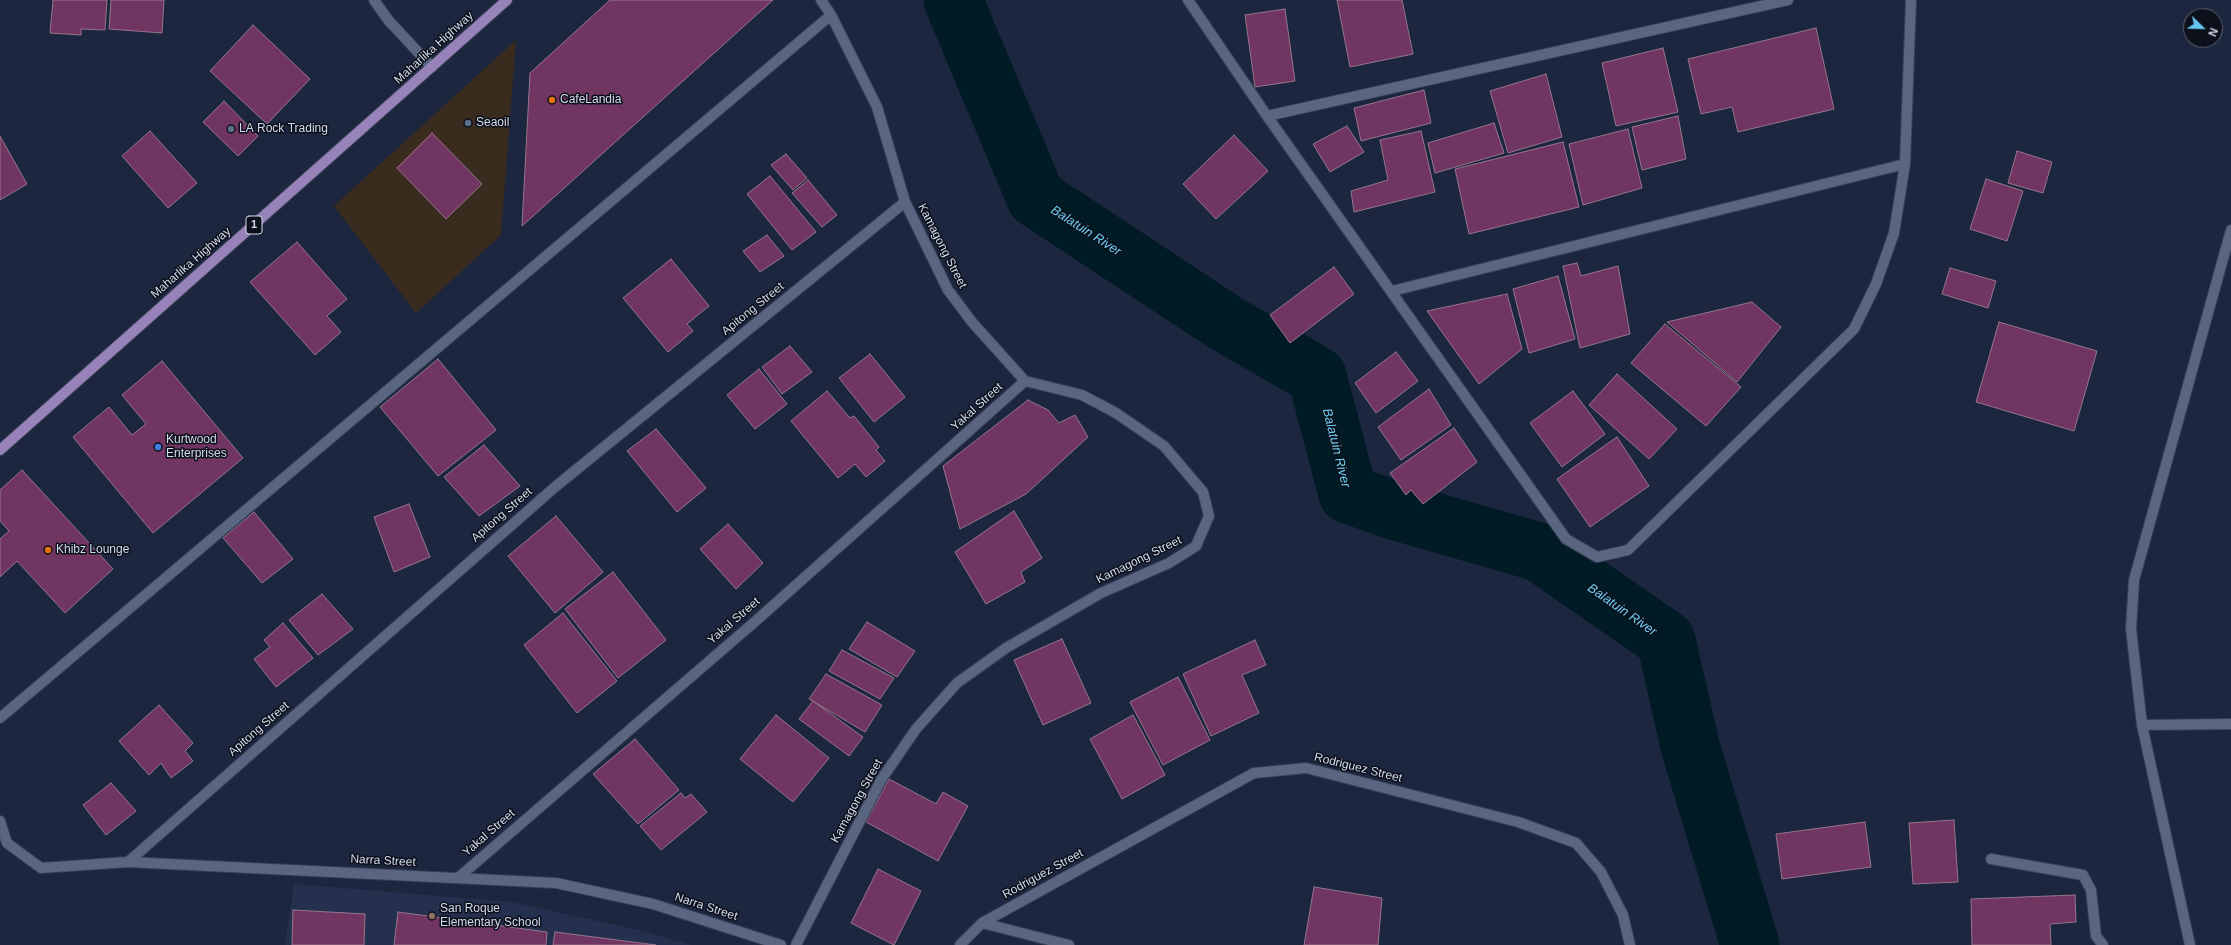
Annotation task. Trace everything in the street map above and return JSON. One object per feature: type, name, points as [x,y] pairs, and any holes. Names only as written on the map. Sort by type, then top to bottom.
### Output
[{"type":"main road","name":"Maharlika Highway","points":[[0,450],[507,0]]},
{"type":"street","points":[[374,0],[389,21],[432,67]]},
{"type":"street","name":"Kamagong Street","points":[[796,945],[881,780],[916,729],[957,684],[1006,648],[1101,593],[1169,563],[1196,546],[1209,516],[1203,492],[1164,446],[1116,413],[1082,395],[1025,382],[972,322],[948,290],[905,202],[877,107],[831,15],[821,0]]},
{"type":"street","points":[[1188,0],[1267,116],[1566,539],[1597,557],[1628,550],[1854,329],[1876,284],[1894,233],[1905,164],[1911,0]]},
{"type":"street","points":[[1267,116],[1788,0]]},
{"type":"street","points":[[0,718],[831,15]]},
{"type":"street","points":[[1392,291],[1905,164]]},
{"type":"street","name":"Apitong Street","points":[[128,862],[555,486],[905,202]]},
{"type":"street","points":[[2190,945],[2142,725],[2131,629],[2134,580],[2231,230]]},
{"type":"street","name":"Yakal Street","points":[[458,878],[758,619],[1025,382]]},
{"type":"street","points":[[2142,725],[2231,724]]},
{"type":"street","name":"Rodriguez Street","points":[[960,945],[982,923],[1254,773],[1306,768],[1518,822],[1576,843],[1601,872],[1623,915],[1630,945]]},
{"type":"street","name":"Narra Street","points":[[0,821],[7,843],[41,868],[128,862],[556,883],[653,904],[781,945]]},
{"type":"street","points":[[1991,859],[2084,875],[2091,890],[2096,936],[2103,945]]},
{"type":"street","points":[[982,923],[1068,945]]},
{"type":"shaded area","name":"Seaoil","points":[[516,40],[501,235],[416,313],[334,206]]},
{"type":"shaded area","name":"San Roque Elementary School","points":[[294,884],[511,902],[639,930],[691,945],[285,945]]},
{"type":"building","points":[[53,0],[107,0],[105,30],[81,29],[81,35],[50,33]]},
{"type":"building","points":[[111,0],[164,0],[162,33],[109,29]]},
{"type":"building","points":[[610,0],[773,0],[522,226],[530,73]]},
{"type":"building","points":[[1337,0],[1402,0],[1413,54],[1350,67]]},
{"type":"building","points":[[1285,9],[1295,81],[1255,87],[1245,15]]},
{"type":"building","points":[[253,25],[310,79],[267,124],[210,71]]},
{"type":"building","points":[[1816,28],[1834,109],[1738,132],[1732,107],[1701,114],[1688,59]]},
{"type":"building","points":[[1663,48],[1678,112],[1616,126],[1602,63]]},
{"type":"building","points":[[1546,74],[1562,137],[1508,153],[1490,91]]},
{"type":"building","points":[[1424,90],[1431,123],[1361,141],[1354,108]]},
{"type":"building","name":"LA Rock Trading","points":[[224,101],[258,136],[238,156],[203,122]]},
{"type":"building","points":[[1678,116],[1686,159],[1642,170],[1632,127]]},
{"type":"building","points":[[1494,123],[1504,153],[1435,173],[1428,143]]},
{"type":"building","points":[[1347,126],[1364,152],[1330,172],[1313,144]]},
{"type":"building","points":[[1628,129],[1642,188],[1583,205],[1569,144]]},
{"type":"building","points":[[150,131],[197,183],[168,208],[122,156]]},
{"type":"building","points":[[1421,131],[1435,192],[1354,212],[1351,191],[1388,180],[1380,140]]},
{"type":"building","points":[[432,133],[482,184],[446,219],[397,168]]},
{"type":"building","points":[[1234,135],[1268,171],[1216,219],[1183,184]]},
{"type":"building","points":[[0,136],[27,184],[0,200]]},
{"type":"building","points":[[1563,142],[1579,207],[1469,234],[1455,169]]},
{"type":"building","points":[[2017,151],[2052,162],[2043,193],[2008,183]]},
{"type":"building","points":[[786,154],[807,178],[793,190],[771,165]]},
{"type":"building","points":[[770,176],[816,232],[792,250],[747,194]]},
{"type":"building","points":[[1986,179],[2023,191],[2007,241],[1970,229]]},
{"type":"building","points":[[808,180],[837,215],[822,227],[792,193]]},
{"type":"building","points":[[767,235],[784,256],[760,272],[743,251]]},
{"type":"building","points":[[297,242],[347,299],[327,316],[341,332],[315,355],[250,282]]},
{"type":"building","points":[[671,259],[709,306],[687,324],[693,331],[668,352],[623,298]]},
{"type":"building","points":[[1577,263],[1581,276],[1618,266],[1630,334],[1580,348],[1563,266]]},
{"type":"building","points":[[1334,267],[1354,294],[1290,343],[1270,315]]},
{"type":"building","points":[[1950,268],[1996,281],[1988,308],[1942,294]]},
{"type":"building","points":[[1558,276],[1575,339],[1529,353],[1513,289]]},
{"type":"building","points":[[1507,294],[1522,349],[1479,384],[1427,311]]},
{"type":"building","points":[[1752,302],[1781,327],[1737,382],[1667,322]]},
{"type":"building","points":[[1999,322],[2097,351],[2074,431],[1976,402]]},
{"type":"building","points":[[1665,324],[1741,387],[1706,426],[1631,363]]},
{"type":"building","points":[[790,346],[812,372],[782,394],[762,367]]},
{"type":"building","points":[[1396,352],[1418,381],[1376,413],[1355,383]]},
{"type":"building","points":[[870,354],[905,397],[874,422],[839,378]]},
{"type":"building","points":[[438,359],[496,430],[438,476],[380,407]]},
{"type":"building","name":"Kurtwood Enterprises","points":[[162,361],[243,458],[153,533],[73,437],[109,407],[132,435],[146,424],[122,395]]},
{"type":"building","points":[[759,369],[787,404],[755,429],[727,395]]},
{"type":"building","points":[[1617,374],[1677,429],[1649,459],[1589,405]]},
{"type":"building","points":[[1429,389],[1451,425],[1401,460],[1378,427]]},
{"type":"building","points":[[827,391],[850,418],[854,416],[879,447],[876,450],[885,461],[866,477],[855,464],[838,478],[791,421]]},
{"type":"building","points":[[1573,391],[1605,434],[1562,467],[1530,423]]},
{"type":"building","points":[[1028,400],[1048,410],[1059,423],[1075,415],[1088,437],[1026,494],[960,529],[943,466]]},
{"type":"building","points":[[1454,428],[1477,462],[1423,504],[1411,490],[1406,495],[1390,473]]},
{"type":"building","points":[[656,429],[706,488],[677,512],[627,451]]},
{"type":"building","points":[[1617,437],[1649,486],[1590,527],[1557,479]]},
{"type":"building","points":[[484,445],[520,486],[479,516],[444,477]]},
{"type":"building","name":"Khibz Lounge","points":[[22,470],[113,569],[65,613],[17,561],[0,577],[0,539],[9,531],[0,521],[0,490]]},
{"type":"building","points":[[409,504],[430,557],[394,572],[374,517]]},
{"type":"building","points":[[1014,511],[1042,558],[1021,572],[1025,582],[986,604],[955,552]]},
{"type":"building","points":[[254,512],[293,559],[262,583],[223,538]]},
{"type":"building","points":[[556,516],[603,572],[555,613],[508,556]]},
{"type":"building","points":[[728,524],[763,563],[736,589],[700,549]]},
{"type":"building","points":[[613,572],[666,640],[618,678],[565,609]]},
{"type":"building","points":[[322,594],[353,629],[318,655],[289,620]]},
{"type":"building","points":[[563,613],[617,681],[577,713],[524,645]]},
{"type":"building","points":[[867,622],[915,651],[897,677],[849,649]]},
{"type":"building","points":[[283,623],[313,658],[276,687],[254,659],[270,647],[264,640]]},
{"type":"building","points":[[1062,639],[1091,703],[1043,725],[1014,660]]},
{"type":"building","points":[[1255,640],[1266,665],[1242,675],[1259,713],[1211,736],[1183,674]]},
{"type":"building","points":[[842,650],[894,678],[880,699],[829,671]]},
{"type":"building","points":[[826,674],[882,705],[865,732],[809,699]]},
{"type":"building","points":[[1178,677],[1210,740],[1163,765],[1130,702]]},
{"type":"building","points":[[813,701],[863,737],[849,756],[799,719]]},
{"type":"building","points":[[159,705],[193,743],[185,751],[193,761],[171,778],[161,763],[149,775],[119,741]]},
{"type":"building","points":[[776,715],[829,758],[793,802],[740,759]]},
{"type":"building","points":[[1133,715],[1165,775],[1122,799],[1090,739]]},
{"type":"building","points":[[635,739],[679,790],[638,824],[593,774]]},
{"type":"building","points":[[889,779],[936,804],[943,792],[968,806],[938,861],[866,822]]},
{"type":"building","points":[[111,783],[136,811],[106,835],[83,805]]},
{"type":"building","points":[[681,793],[685,798],[691,794],[707,812],[661,850],[640,826]]},
{"type":"building","points":[[1954,820],[1958,882],[1913,884],[1909,823]]},
{"type":"building","points":[[1865,822],[1871,867],[1782,879],[1776,834]]},
{"type":"building","points":[[878,869],[921,891],[894,945],[851,923]]},
{"type":"building","points":[[1314,887],[1382,898],[1378,945],[1304,945]]},
{"type":"building","points":[[2075,895],[2076,922],[2050,924],[2051,945],[1972,945],[1971,899]]},
{"type":"building","points":[[293,910],[365,914],[364,945],[292,945]]},
{"type":"building","points":[[398,912],[547,932],[546,945],[394,945]]},
{"type":"building","points":[[555,932],[656,945],[553,945]]},
{"type":"waterway","name":"Balatuin River","points":[[953,0],[1036,198],[1224,322],[1317,376],[1348,494],[1396,511],[1539,552],[1666,640],[1690,746],[1750,945]]},
{"type":"place","name":"CafeLandia","points":[[552,100]]},
{"type":"place","name":"Seaoil","points":[[468,123]]},
{"type":"place","name":"LA Rock Trading","points":[[231,129]]},
{"type":"place","name":"Kurtwood Enterprises","points":[[158,447]]},
{"type":"place","name":"Khibz Lounge","points":[[48,550]]},
{"type":"place","name":"San Roque Elementary School","points":[[432,916]]}]
